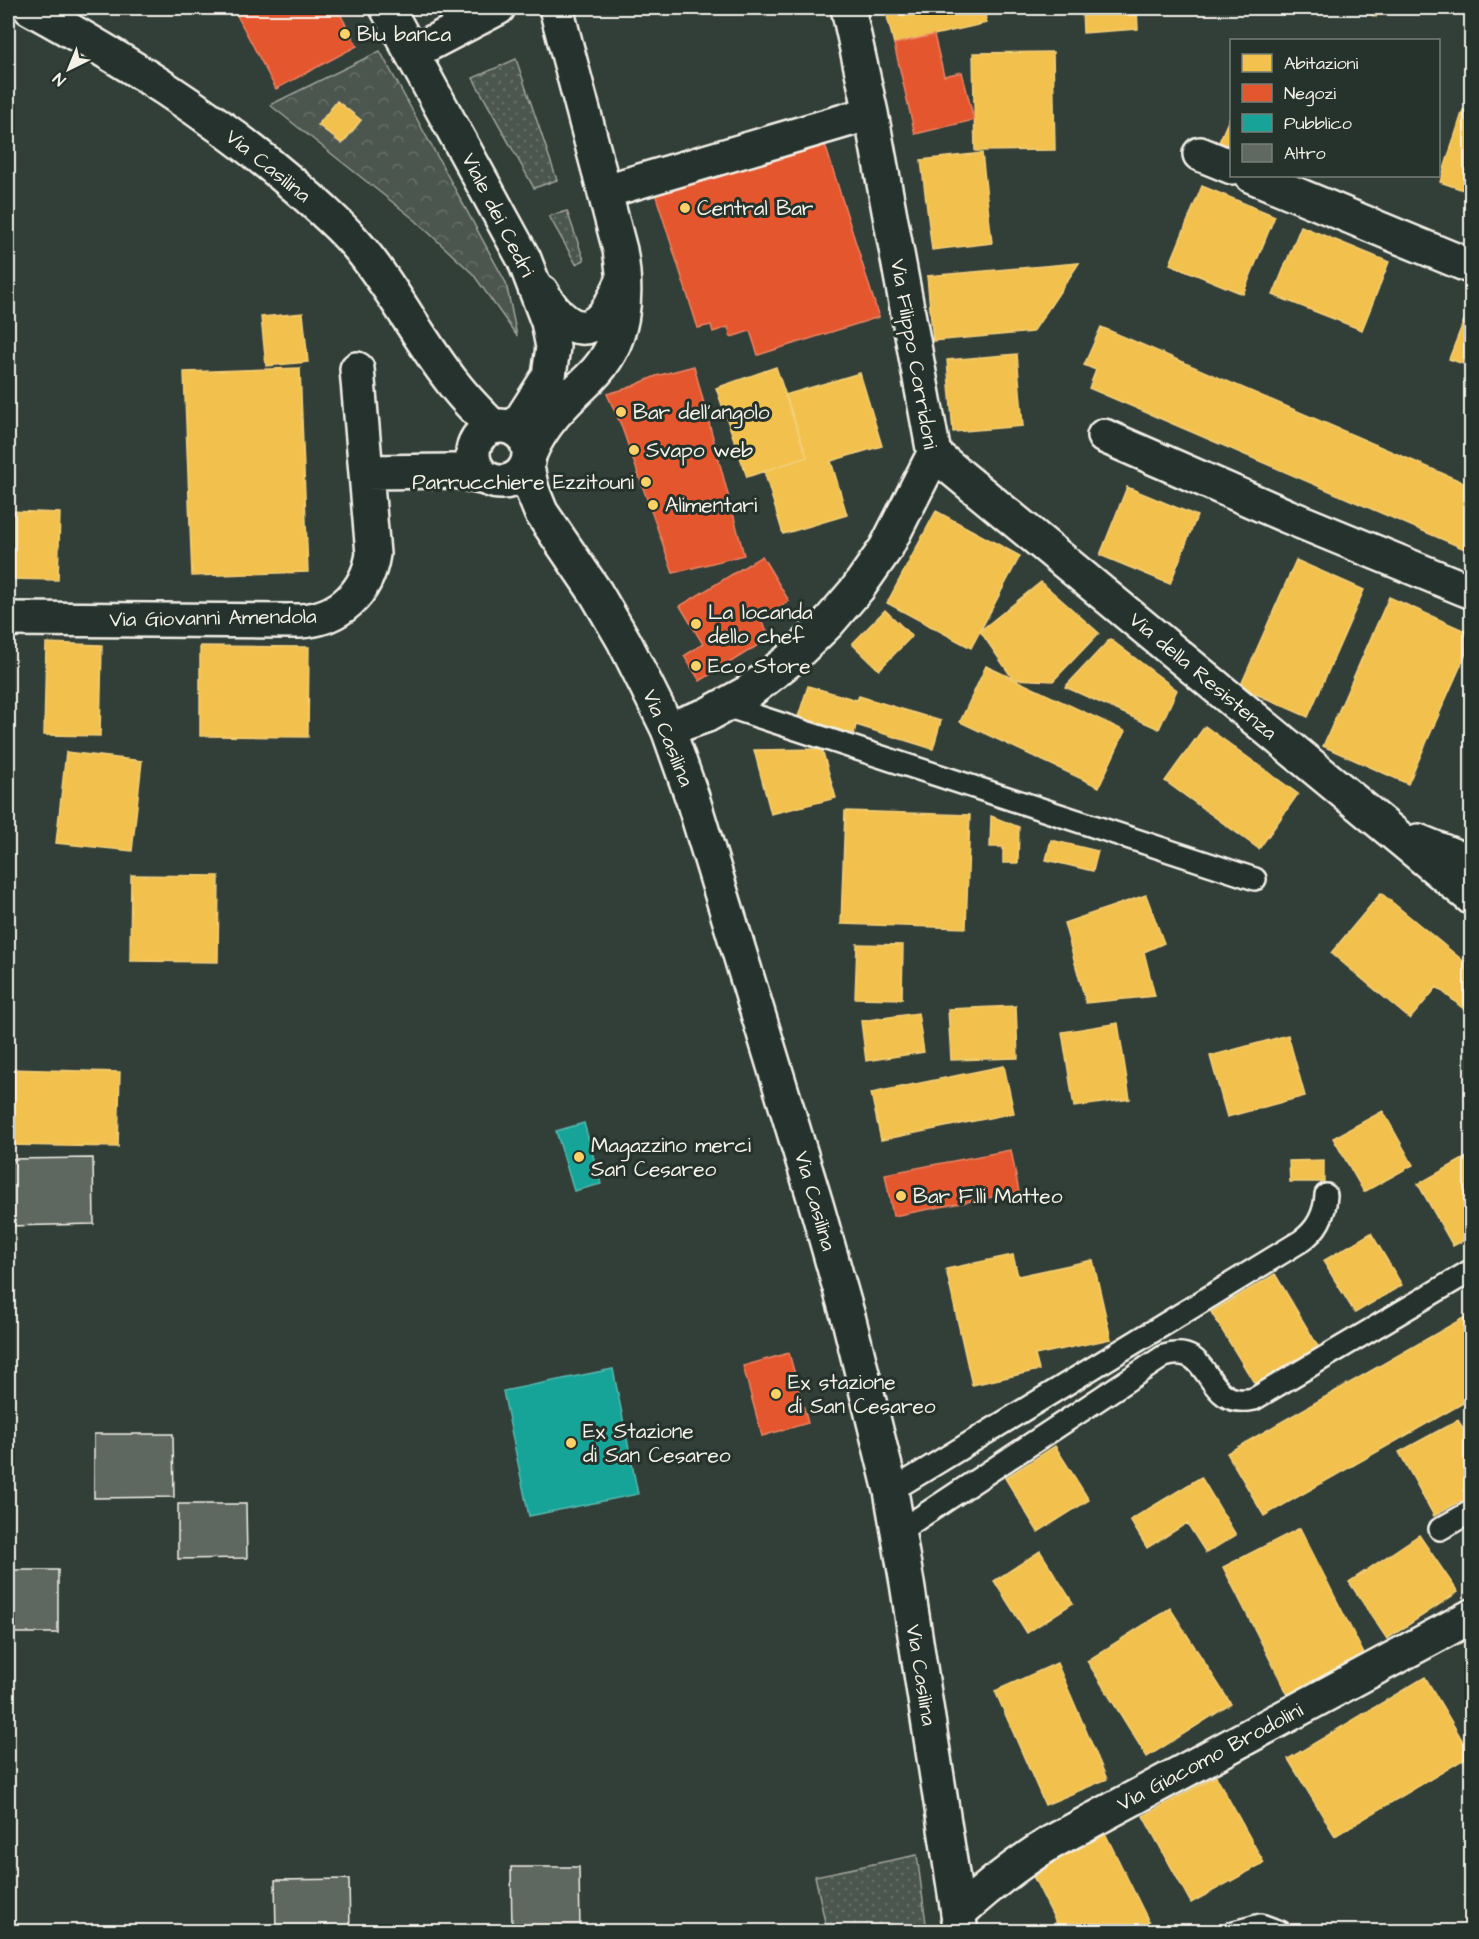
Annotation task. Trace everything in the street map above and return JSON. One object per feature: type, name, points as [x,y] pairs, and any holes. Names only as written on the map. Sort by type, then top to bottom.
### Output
[{"type":"street","name":"Via Casilina","points":[[30,8],[90,41],[186,102],[266,162],[348,234],[366,256],[453,383],[495,456],[541,512],[596,593],[624,640],[668,729],[692,797],[816,1204],[852,1331],[891,1491],[960,1923]]},
{"type":"street","name":"Viale dei Cedri","points":[[387,8],[524,259],[548,322],[553,347],[549,376],[542,390],[495,456]]},
{"type":"street","points":[[412,53],[498,8]]},
{"type":"street","points":[[366,472],[495,456],[539,434],[550,418],[607,358],[620,330],[624,313],[625,276],[606,191],[556,8]]},
{"type":"street","name":"Via Filippo Corridoni","points":[[668,729],[726,706],[769,677],[792,658],[848,601],[886,548],[934,454],[871,113],[848,8]]},
{"type":"street","points":[[606,191],[871,113]]},
{"type":"street","points":[[1200,154],[1230,166]]},
{"type":"street","points":[[1254,177],[1472,267]]},
{"type":"street","points":[[524,259],[554,310],[569,324],[581,328],[599,321],[613,302],[625,276]]},
{"type":"street","name":"Via Giovanni Amendola","points":[[8,619],[300,621],[324,618],[345,606],[362,584],[371,563],[373,547],[357,369]]},
{"type":"street","points":[[1104,436],[1287,516],[1472,592]]},
{"type":"street","name":"Via della Resistenza","points":[[934,454],[1472,898]]},
{"type":"street","points":[[1388,829],[1472,863]]},
{"type":"street","name":"Via Giacomo Brodolini","points":[[960,1923],[984,1889],[1011,1868],[1052,1842],[1472,1616]]},
{"type":"lane","points":[[726,706],[1255,879]]},
{"type":"lane","points":[[891,1491],[1301,1241],[1309,1235],[1321,1219],[1326,1195]]},
{"type":"lane","points":[[898,1532],[1164,1356],[1182,1353],[1190,1356],[1204,1369],[1219,1392],[1236,1401],[1254,1399],[1472,1270]]},
{"type":"lane","points":[[1440,1529],[1472,1511]]},
{"type":"lane","points":[[1234,1932],[1261,1924],[1280,1932]]},
{"type":"green space","points":[[380,51],[506,283],[517,336],[473,274],[415,220],[270,105]],"holes":[[[337,101],[361,120],[342,144],[319,125]]]},
{"type":"green space","points":[[516,59],[557,180],[534,188],[473,78]]},
{"type":"green space","points":[[567,211],[584,260],[576,264],[549,216]]},
{"type":"green space","points":[[917,1855],[927,1931],[827,1931],[815,1876]]},
{"type":"building: Abitazioni","points":[[885,8],[984,8],[987,23],[894,44]]},
{"type":"building: Abitazioni","points":[[1082,8],[1137,8],[1138,29],[1083,33]]},
{"type":"building: Abitazioni","points":[[1358,8],[1381,8],[1376,17]]},
{"type":"building: Abitazioni","points":[[1053,52],[1055,150],[975,151],[973,53]]},
{"type":"building: Abitazioni","points":[[337,101],[361,120],[342,144],[318,125]]},
{"type":"building: Abitazioni","points":[[1463,110],[1472,113],[1472,193],[1440,182]]},
{"type":"building: Abitazioni","points":[[1230,117],[1230,146],[1219,142]]},
{"type":"building: Abitazioni","points":[[982,153],[992,243],[932,250],[921,160]]},
{"type":"building: Abitazioni","points":[[1202,186],[1275,216],[1243,294],[1170,264]]},
{"type":"building: Abitazioni","points":[[1301,226],[1389,262],[1362,330],[1273,295]]},
{"type":"building: Abitazioni","points":[[1079,263],[1033,332],[933,341],[927,276]]},
{"type":"building: Abitazioni","points":[[1470,305],[1472,305],[1472,367],[1449,359]]},
{"type":"building: Abitazioni","points":[[303,313],[308,362],[266,366],[261,317]]},
{"type":"building: Abitazioni","points":[[1101,327],[1472,486],[1472,552],[1089,388],[1096,370],[1084,365]]},
{"type":"building: Abitazioni","points":[[1017,354],[1023,426],[953,432],[947,360]]},
{"type":"building: Abitazioni","points":[[776,367],[807,457],[747,477],[716,388]]},
{"type":"building: Abitazioni","points":[[300,368],[308,572],[192,576],[184,372]]},
{"type":"building: Abitazioni","points":[[860,373],[882,446],[831,461],[847,515],[783,534],[764,471],[807,457],[785,395]]},
{"type":"building: Abitazioni","points":[[1127,487],[1197,516],[1170,584],[1100,555]]},
{"type":"building: Abitazioni","points":[[8,511],[60,513],[58,580],[8,579]]},
{"type":"building: Abitazioni","points":[[936,511],[1020,556],[971,648],[887,603]]},
{"type":"building: Abitazioni","points":[[1296,560],[1364,590],[1308,717],[1240,687]]},
{"type":"building: Abitazioni","points":[[1041,582],[1099,633],[1053,681],[1013,679],[980,631]]},
{"type":"building: Abitazioni","points":[[1389,597],[1472,634],[1472,640],[1408,784],[1323,746]]},
{"type":"building: Abitazioni","points":[[885,610],[912,636],[879,670],[852,644]]},
{"type":"building: Abitazioni","points":[[1110,639],[1177,690],[1159,729],[1065,687]]},
{"type":"building: Abitazioni","points":[[46,643],[102,645],[100,736],[44,735]]},
{"type":"building: Abitazioni","points":[[200,646],[309,647],[308,737],[200,736]]},
{"type":"building: Abitazioni","points":[[986,666],[1125,731],[1099,787],[960,722]]},
{"type":"building: Abitazioni","points":[[808,686],[857,700],[859,696],[941,721],[933,749],[856,725],[854,734],[798,717]]},
{"type":"building: Abitazioni","points":[[1205,726],[1298,794],[1259,849],[1165,781]]},
{"type":"building: Abitazioni","points":[[822,749],[836,798],[771,814],[754,750]]},
{"type":"building: Abitazioni","points":[[66,752],[142,761],[132,851],[56,843]]},
{"type":"building: Abitazioni","points":[[845,811],[970,815],[966,928],[841,924]]},
{"type":"building: Abitazioni","points":[[991,816],[1019,827],[1018,863],[1003,863],[1003,847],[990,847]]},
{"type":"building: Abitazioni","points":[[1051,840],[1098,851],[1093,871],[1046,860]]},
{"type":"building: Abitazioni","points":[[131,875],[219,876],[218,962],[130,961]]},
{"type":"building: Abitazioni","points":[[1381,893],[1472,968],[1472,1016],[1437,987],[1410,1019],[1331,953]]},
{"type":"building: Abitazioni","points":[[1146,895],[1164,943],[1144,952],[1155,996],[1086,1003],[1064,923]]},
{"type":"building: Abitazioni","points":[[857,944],[903,945],[902,999],[855,998]]},
{"type":"building: Abitazioni","points":[[1016,1006],[1018,1058],[951,1060],[948,1009]]},
{"type":"building: Abitazioni","points":[[918,1013],[924,1052],[866,1061],[861,1021]]},
{"type":"building: Abitazioni","points":[[1118,1023],[1130,1099],[1074,1107],[1062,1032]]},
{"type":"building: Abitazioni","points":[[1288,1035],[1305,1096],[1227,1117],[1210,1056]]},
{"type":"building: Abitazioni","points":[[1004,1066],[1014,1113],[881,1140],[871,1093]]},
{"type":"building: Abitazioni","points":[[8,1069],[120,1072],[118,1147],[8,1145]]},
{"type":"building: Abitazioni","points":[[1383,1111],[1413,1165],[1364,1192],[1333,1138]]},
{"type":"building: Abitazioni","points":[[1472,1154],[1472,1236],[1453,1246],[1418,1184]]},
{"type":"building: Abitazioni","points":[[1324,1160],[1324,1182],[1290,1182],[1289,1161]]},
{"type":"building: Abitazioni","points":[[1371,1233],[1402,1285],[1355,1313],[1323,1261]]},
{"type":"building: Abitazioni","points":[[1013,1255],[1018,1276],[1093,1260],[1111,1339],[1035,1355],[1039,1370],[972,1385],[946,1269]]},
{"type":"building: Abitazioni","points":[[1275,1274],[1322,1353],[1259,1391],[1211,1312]]},
{"type":"building: Abitazioni","points":[[1472,1313],[1472,1398],[1264,1516],[1227,1453]]},
{"type":"building: Abitazioni","points":[[1458,1420],[1472,1444],[1472,1495],[1434,1516],[1399,1452]]},
{"type":"building: Abitazioni","points":[[1055,1446],[1089,1500],[1038,1532],[1005,1478]]},
{"type":"building: Abitazioni","points":[[1201,1477],[1236,1535],[1206,1553],[1187,1523],[1147,1548],[1130,1520]]},
{"type":"building: Abitazioni","points":[[1300,1528],[1366,1658],[1289,1697],[1223,1567]]},
{"type":"building: Abitazioni","points":[[1419,1535],[1458,1592],[1387,1639],[1349,1582]]},
{"type":"building: Abitazioni","points":[[1040,1551],[1073,1603],[1027,1633],[994,1581]]},
{"type":"building: Abitazioni","points":[[1170,1608],[1231,1704],[1147,1757],[1087,1661]]},
{"type":"building: Abitazioni","points":[[1057,1663],[1107,1779],[1045,1805],[995,1691]]},
{"type":"building: Abitazioni","points":[[1425,1677],[1471,1755],[1335,1836],[1288,1759]]},
{"type":"building: Abitazioni","points":[[1216,1776],[1264,1863],[1191,1903],[1143,1816]]},
{"type":"building: Abitazioni","points":[[1103,1829],[1154,1932],[1061,1932],[1028,1866]]},
{"type":"building: Negozi","points":[[233,8],[337,8],[357,46],[276,89]]},
{"type":"building: Negozi","points":[[934,35],[944,76],[962,72],[974,120],[915,134],[894,44]]},
{"type":"building: Negozi","points":[[823,138],[879,317],[758,355],[750,331],[731,337],[728,327],[713,332],[711,325],[698,328],[654,190]]},
{"type":"building: Negozi","points":[[694,366],[744,555],[673,573],[621,425],[607,394],[656,376]]},
{"type":"building: Negozi","points":[[762,556],[789,601],[760,619],[771,637],[700,681],[684,656],[703,644],[680,606]]},
{"type":"building: Negozi","points":[[1011,1150],[1019,1192],[893,1216],[885,1174]]},
{"type":"building: Negozi","name":"Ex stazione di San Cesareo","points":[[789,1353],[808,1423],[762,1436],[743,1366]]},
{"type":"building: Pubblico","name":"Magazzino merci San Cesareo","points":[[584,1123],[601,1184],[574,1191],[556,1131]]},
{"type":"building: Pubblico","name":"Ex Stazione di San Cesareo","points":[[613,1369],[638,1494],[529,1516],[503,1391]]},
{"type":"building: Altro","points":[[93,1158],[94,1224],[8,1226],[8,1159]]},
{"type":"building: Altro","points":[[8,1279],[11,1280],[8,1297]]},
{"type":"building: Altro","points":[[94,1434],[173,1434],[174,1497],[94,1498]]},
{"type":"building: Altro","points":[[178,1504],[246,1504],[247,1558],[178,1559]]},
{"type":"building: Altro","points":[[8,1570],[58,1570],[58,1633],[8,1633]]},
{"type":"building: Altro","points":[[511,1867],[579,1867],[580,1932],[512,1932]]},
{"type":"building: Altro","points":[[349,1879],[350,1932],[276,1932],[275,1880]]},
{"type":"place","name":"Blu banca","points":[[345,34]]},
{"type":"place","name":"Central Bar","points":[[685,208]]},
{"type":"place","name":"Bar dell'angolo","points":[[621,412]]},
{"type":"place","name":"Svapo web","points":[[634,450]]},
{"type":"place","name":"Parrucchiere Ezzitouni","points":[[646,482]]},
{"type":"place","name":"Alimentari","points":[[653,505]]},
{"type":"place","name":"La locanda dello chef","points":[[696,624]]},
{"type":"place","name":"Eco Store","points":[[696,666]]},
{"type":"place","name":"Magazzino merci San Cesareo","points":[[579,1157]]},
{"type":"place","name":"Bar F.lli Matteo","points":[[901,1196]]},
{"type":"place","name":"Ex stazione di San Cesareo","points":[[776,1394]]},
{"type":"place","name":"Ex Stazione di San Cesareo","points":[[571,1443]]}]
